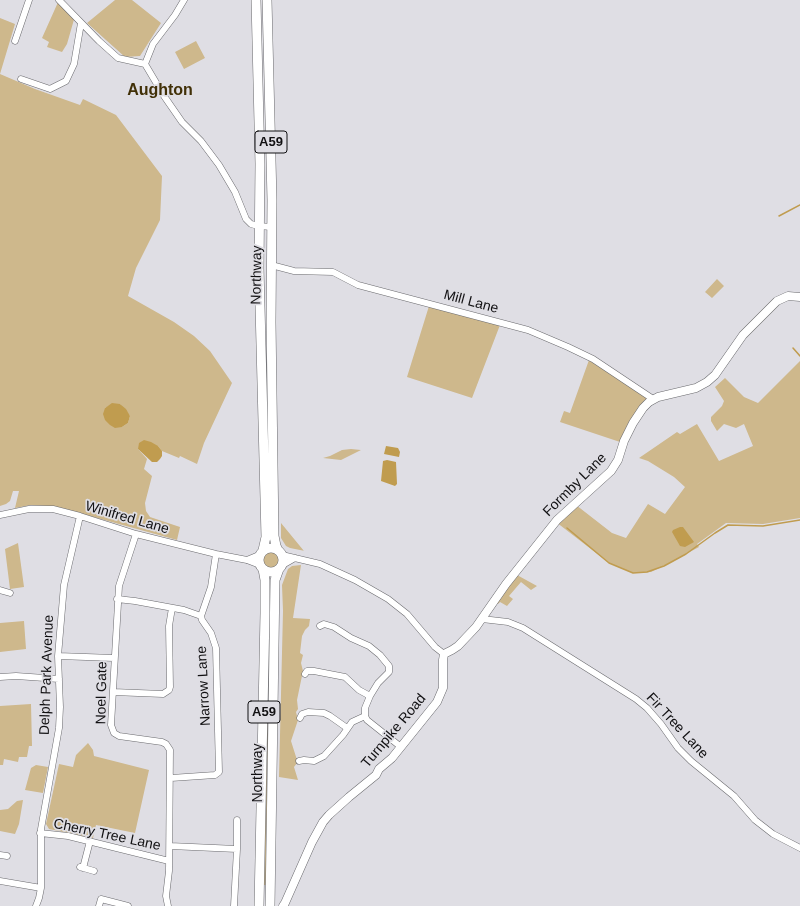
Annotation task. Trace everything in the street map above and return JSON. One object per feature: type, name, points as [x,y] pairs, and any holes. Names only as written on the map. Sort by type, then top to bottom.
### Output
[{"type":"highway","name":"Northway","points":[[256,0],[260,164],[258,226],[266,537],[261,560],[265,580],[265,600],[259,906]]},
{"type":"highway","name":"Northway","points":[[267,0],[271,132],[271,322],[274,536],[276,546],[280,552]]},
{"type":"highway","points":[[259,268],[271,268]]},
{"type":"highway","points":[[280,552],[271,547],[261,560],[271,572],[280,567]]},
{"type":"highway","name":"A59","points":[[280,552],[283,559],[280,567]]},
{"type":"highway","name":"Northway","points":[[270,906],[275,580],[280,567]]},
{"type":"main road","points":[[653,399],[696,388],[707,382],[715,375],[743,335],[777,301],[788,296],[800,297]]},
{"type":"main road","name":"Formby Lane","points":[[444,654],[458,646],[482,619],[506,584],[557,520],[611,471],[618,460],[624,441],[633,423],[643,408],[653,399]]},
{"type":"main road","name":"Turnpike Road","points":[[283,906],[312,842],[323,822],[349,796],[376,775],[379,769],[401,747],[442,692],[444,684],[444,654]]},
{"type":"main road","points":[[260,893],[261,901],[264,906]]},
{"type":"street","points":[[15,42],[29,0]]},
{"type":"street","points":[[58,0],[118,58],[145,64],[182,122],[201,141],[219,165],[235,192],[246,219],[251,224],[272,227]]},
{"type":"street","points":[[145,64],[153,44],[175,15],[184,0]]},
{"type":"street","points":[[21,79],[50,90],[66,81],[74,64],[81,23]]},
{"type":"street","name":"Mill Lane","points":[[271,268],[275,266],[294,271],[333,272],[358,285],[528,330],[592,359],[653,399]]},
{"type":"street","name":"Winifred Lane","points":[[0,515],[39,509],[53,510],[80,516],[136,534],[216,554],[247,560],[261,560]]},
{"type":"street","name":"Delph Park Avenue","points":[[36,906],[41,888],[40,833],[58,737],[60,707],[58,656],[64,584],[80,516]]},
{"type":"street","name":"Noel Gate","points":[[136,534],[119,586],[117,599],[111,724],[114,733],[122,737],[162,742],[169,747],[171,752],[170,846],[166,896],[168,906]]},
{"type":"street","points":[[280,552],[295,558],[320,564],[355,580],[388,599],[407,614],[435,647],[444,654]]},
{"type":"street","points":[[117,599],[184,610],[201,616],[211,587],[216,554]]},
{"type":"street","points":[[280,567],[295,558]]},
{"type":"street","points":[[0,590],[10,593]]},
{"type":"street","points":[[112,692],[163,694],[169,690],[169,626],[172,608]]},
{"type":"street","name":"Narrow Lane","points":[[171,778],[221,774],[216,648],[211,633],[201,616]]},
{"type":"street","name":"Fir Tree Lane","points":[[482,619],[508,622],[523,628],[636,699],[662,724],[678,748],[691,761],[734,796],[755,820],[773,834],[800,848]]},
{"type":"street","points":[[322,623],[369,646],[380,655],[389,666],[388,674],[378,683],[370,696],[365,708],[365,716],[366,719],[401,747]]},
{"type":"street","points":[[58,656],[114,658]]},
{"type":"street","points":[[306,671],[327,673],[345,677],[359,690],[370,696]]},
{"type":"street","points":[[0,677],[16,676],[59,680]]},
{"type":"street","points":[[300,715],[316,712],[324,713],[347,728]]},
{"type":"street","points":[[302,759],[314,761],[324,756],[354,721],[365,716]]},
{"type":"street","points":[[235,905],[237,820]]},
{"type":"street","name":"Cherry Tree Lane","points":[[40,833],[61,835],[90,841],[169,860]]},
{"type":"street","points":[[90,841],[81,868],[94,871]]},
{"type":"street","points":[[170,846],[237,848]]},
{"type":"street","points":[[0,855],[7,856]]},
{"type":"street","points":[[0,881],[41,888]]},
{"type":"street","points":[[99,906],[101,899],[128,906]]},
{"type":"shaded area","points":[[59,0],[75,16],[67,44],[62,52],[47,47],[49,42],[42,38]]},
{"type":"shaded area","points":[[115,0],[132,0],[161,23],[140,56],[125,57],[87,23]]},
{"type":"shaded area","points":[[0,18],[15,24],[0,74]]},
{"type":"shaded area","points":[[196,41],[205,58],[184,69],[175,52]]},
{"type":"shaded area","points":[[0,74],[35,89],[80,105],[83,99],[116,115],[162,176],[160,220],[136,268],[128,296],[174,322],[194,336],[210,351],[232,383],[204,443],[197,464],[180,456],[179,458],[162,451],[158,446],[138,449],[147,459],[144,469],[152,476],[145,503],[146,511],[150,517],[180,527],[177,540],[49,506],[31,505],[15,508],[19,491],[13,491],[10,501],[0,506]],"holes":[[[112,404],[120,404],[130,416],[128,423],[122,427],[105,408]]]},
{"type":"shaded area","points":[[717,279],[724,286],[712,298],[705,292]]},
{"type":"shaded area","points":[[429,306],[500,325],[472,398],[407,377]]},
{"type":"shaded area","points":[[589,360],[647,398],[635,413],[620,442],[560,422],[564,411],[570,413]]},
{"type":"shaded area","points":[[800,361],[800,518],[763,524],[726,523],[697,544],[699,547],[673,561],[651,572],[633,573],[609,563],[556,522],[576,505],[612,533],[626,538],[648,504],[665,514],[685,487],[674,477],[648,461],[639,458],[677,432],[680,434],[697,424],[719,461],[753,446],[744,424],[736,428],[724,424],[717,431],[711,421],[711,417],[722,406],[724,401],[715,387],[725,378],[744,397],[758,403]]},
{"type":"shaded area","points":[[112,403],[120,404],[126,409],[130,416],[128,423],[122,427],[115,428],[105,420],[103,414],[105,408]]},
{"type":"shaded area","points":[[144,440],[158,446],[162,451],[162,456],[157,462],[152,462],[138,449],[139,443]]},
{"type":"shaded area","points":[[386,446],[398,448],[400,452],[399,457],[384,454]]},
{"type":"shaded area","points":[[342,450],[361,450],[341,460],[323,458]]},
{"type":"shaded area","points":[[387,460],[396,462],[397,484],[395,486],[381,481],[383,461]]},
{"type":"shaded area","points":[[281,523],[304,551],[286,546],[281,538]]},
{"type":"shaded area","points":[[680,527],[683,527],[694,542],[685,547],[680,546],[672,532]]},
{"type":"shaded area","points":[[18,543],[24,587],[10,589],[5,549]]},
{"type":"shaded area","points":[[271,551],[277,554],[280,560],[277,566],[271,569],[265,566],[262,560],[265,554]]},
{"type":"shaded area","points":[[301,565],[293,618],[310,619],[309,626],[302,636],[300,653],[303,655],[301,663],[303,671],[297,700],[298,709],[296,712],[298,720],[291,741],[297,760],[294,767],[298,780],[279,777],[283,611],[282,585],[288,569],[292,566]]},
{"type":"shaded area","points":[[517,575],[537,586],[531,590],[521,582],[509,596],[513,599],[507,606],[500,602],[498,604],[496,602]]},
{"type":"shaded area","points":[[24,621],[26,649],[0,652],[0,623]]},
{"type":"shaded area","points":[[267,625],[271,625],[267,885],[263,885]]},
{"type":"shaded area","points":[[31,704],[32,746],[29,746],[27,757],[19,757],[18,762],[4,759],[3,765],[0,765],[0,706]]},
{"type":"shaded area","points":[[88,743],[93,750],[94,756],[149,770],[135,833],[96,825],[93,838],[49,829],[46,824],[59,764],[73,767],[76,755]]},
{"type":"shaded area","points":[[36,765],[48,767],[43,793],[25,790],[31,768]]},
{"type":"shaded area","points":[[23,800],[19,824],[15,834],[0,831],[0,810],[8,809],[17,801]]},
{"type":"waterway","points":[[779,216],[800,205]]},
{"type":"waterway","points":[[793,348],[800,356]]},
{"type":"waterway","points":[[567,528],[609,563],[633,573],[647,572],[664,566],[686,554],[728,525],[763,526],[800,520]]},
{"type":"district","name":"Aughton","points":[[160,91]]}]
